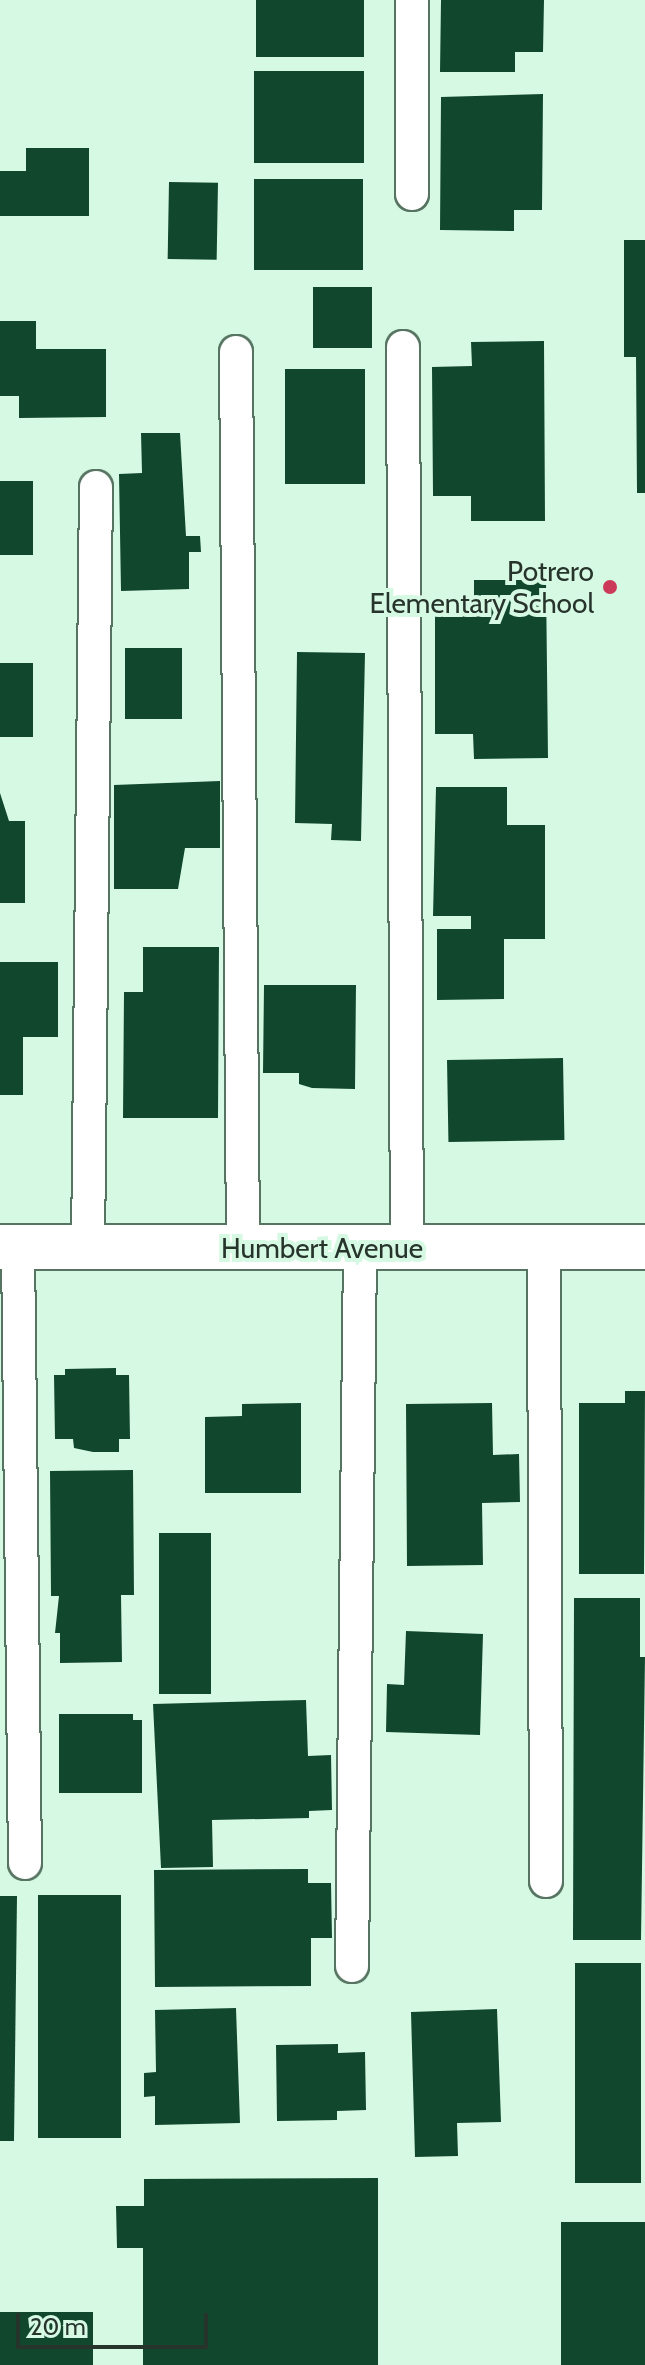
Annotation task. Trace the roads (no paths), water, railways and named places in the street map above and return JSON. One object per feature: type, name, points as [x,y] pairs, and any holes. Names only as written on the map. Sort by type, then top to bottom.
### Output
[{"type":"street","name":"Humbert Avenue","points":[[9,1247],[645,1247]]},
{"type":"lane","points":[[412,0],[412,194]]},
{"type":"lane","points":[[403,347],[407,1248]]},
{"type":"lane","points":[[236,352],[243,1248]]},
{"type":"lane","points":[[88,1248],[96,487]]},
{"type":"lane","points":[[9,1247],[25,1863]]},
{"type":"lane","points":[[544,1247],[546,1881]]},
{"type":"lane","points":[[352,1966],[360,1248]]},
{"type":"place","name":"Potrero Elementary School","points":[[610,587]]}]
